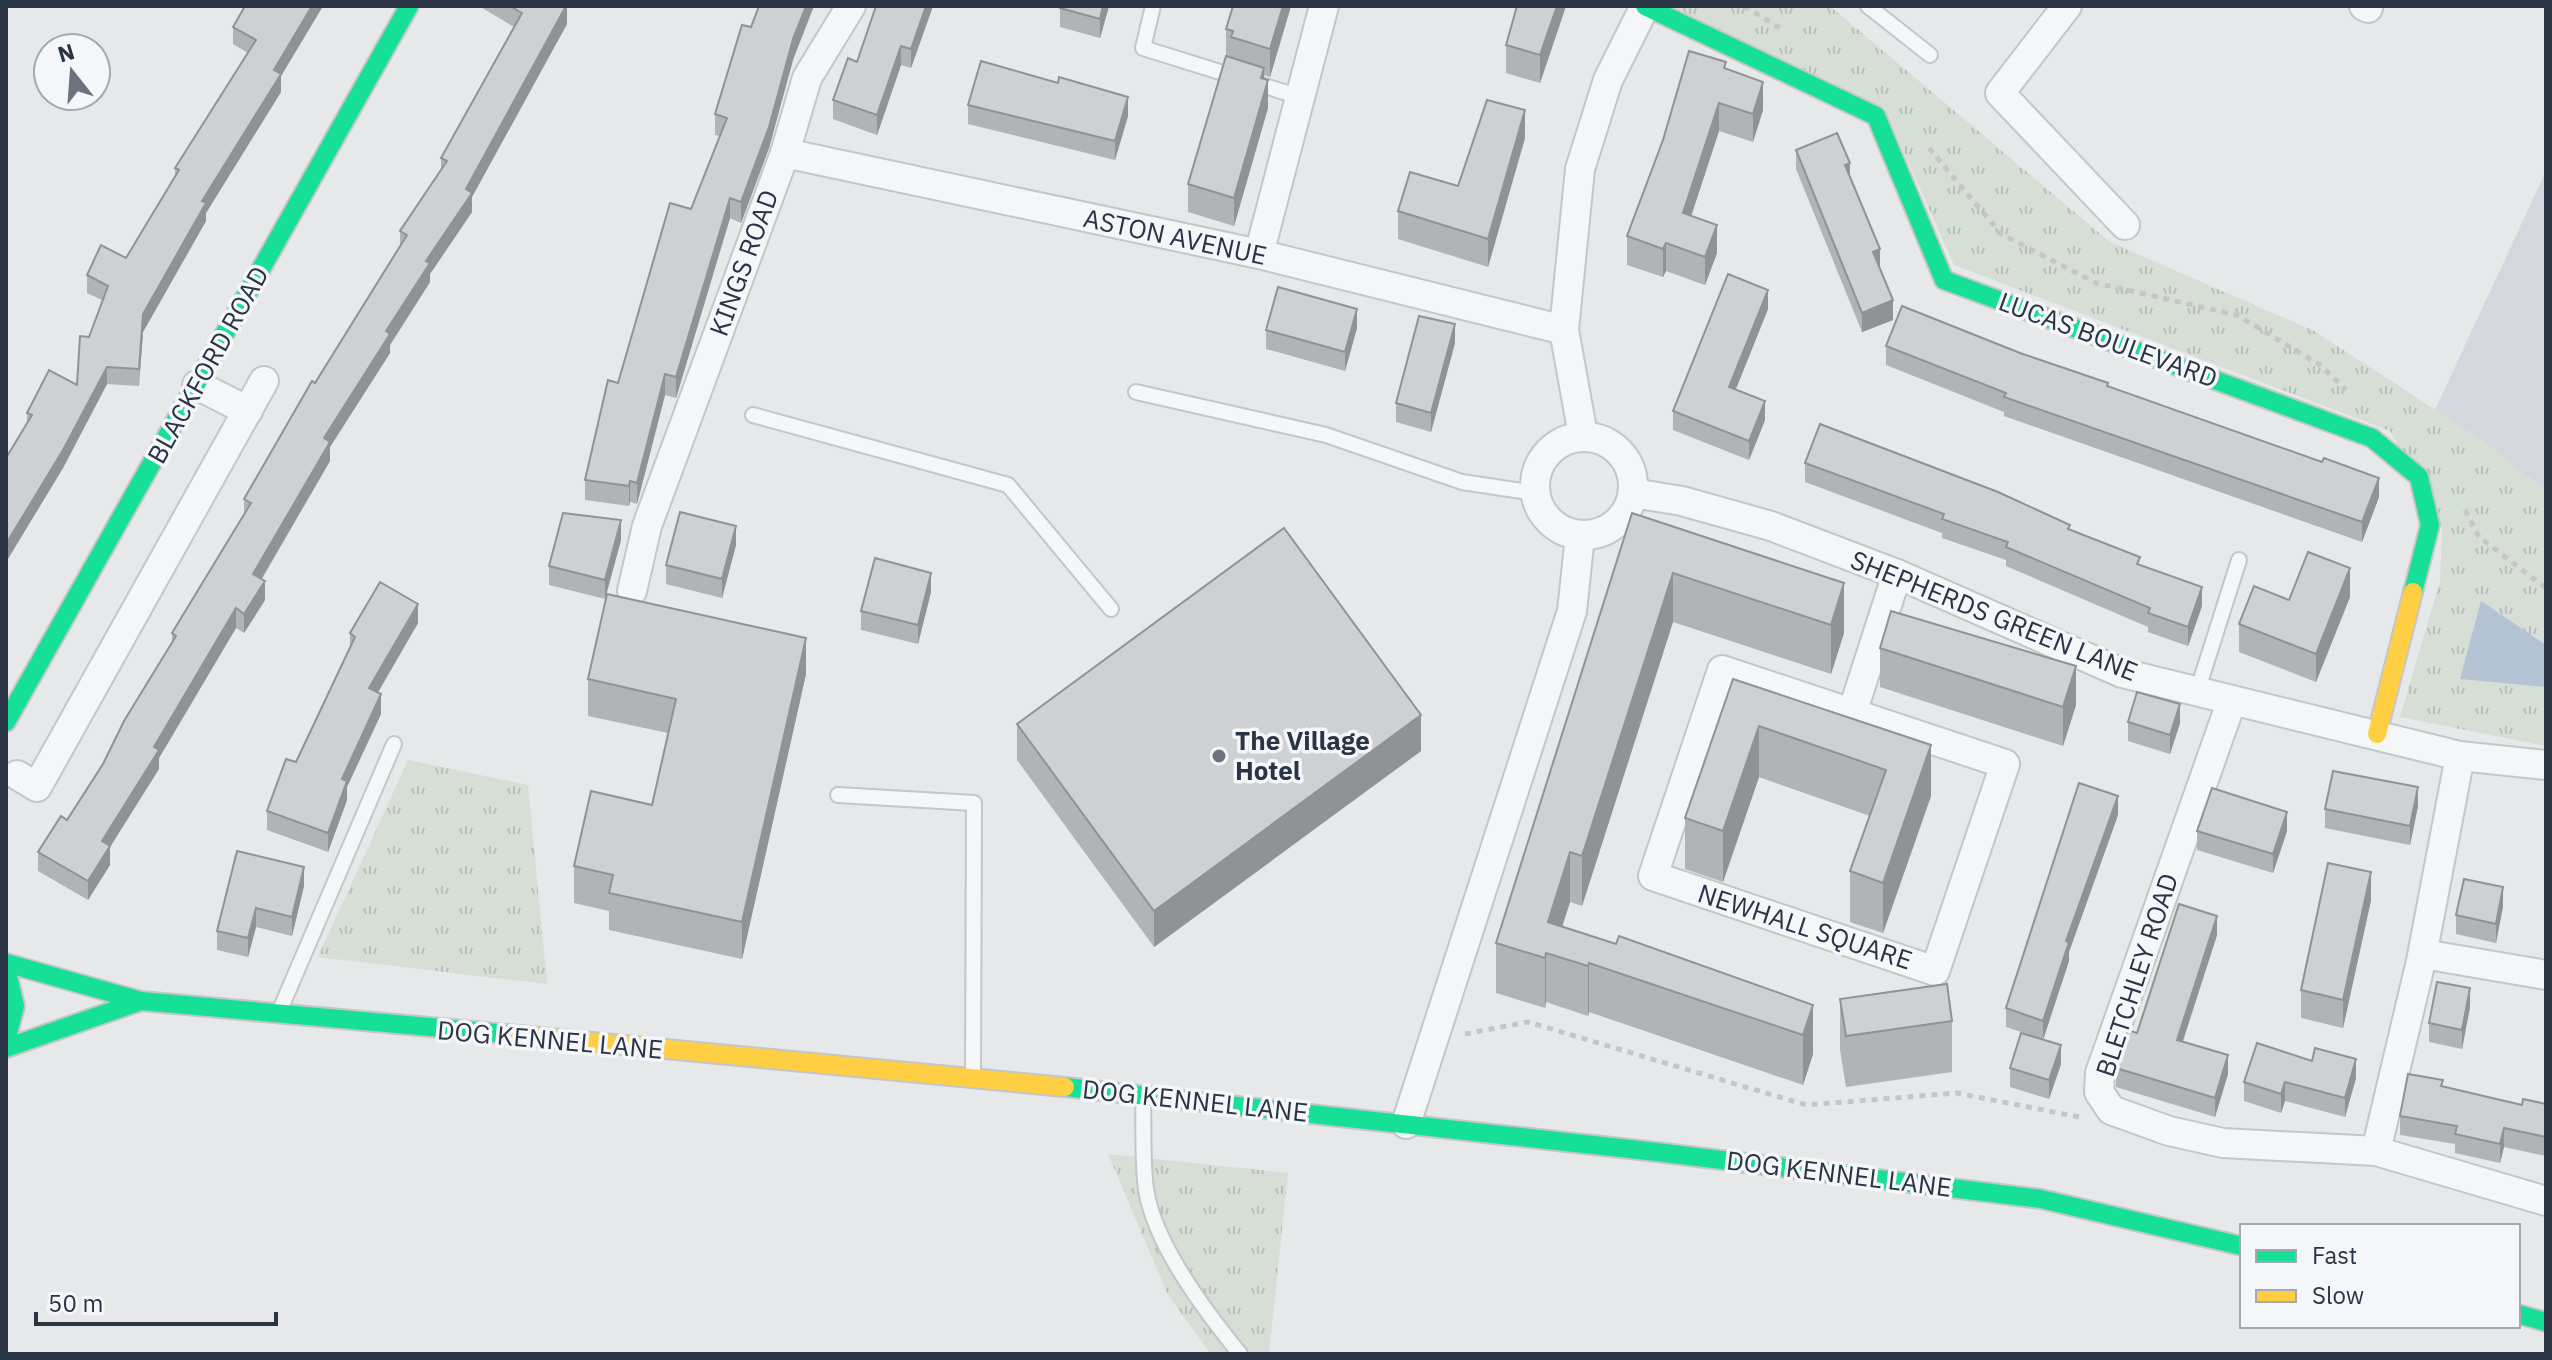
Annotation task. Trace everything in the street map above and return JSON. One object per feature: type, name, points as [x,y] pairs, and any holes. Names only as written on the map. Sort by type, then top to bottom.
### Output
[{"type":"street","name":"BLACKFORD ROAD","points":[[6,722],[409,6]]},
{"type":"street","name":"KINGS ROAD","points":[[632,591],[634,524],[785,153],[807,78],[851,6]]},
{"type":"street","points":[[1259,254],[1324,6]]},
{"type":"street","points":[[1583,435],[1564,330],[1580,169],[1608,80],[1645,6]]},
{"type":"street","name":"LUCAS BOULEVARD","points":[[1645,6],[1876,116],[1944,280],[2372,438],[2419,477],[2430,525],[2377,734]]},
{"type":"street","points":[[2067,6],[2000,93],[2125,225]]},
{"type":"street","name":"ASTON AVENUE","points":[[785,153],[1259,254],[1564,330]]},
{"type":"street","points":[[17,775],[37,787],[264,381]]},
{"type":"street","points":[[197,385],[248,411]]},
{"type":"street","points":[[1583,435],[1606,442],[1619,451],[1633,478],[1629,507],[1609,529],[1580,536],[1550,522],[1540,509],[1535,493],[1540,463],[1549,451],[1583,435]]},
{"type":"street","name":"SHEPHERDS GREEN LANE","points":[[1633,493],[1682,501],[1771,526],[1897,574],[2122,673],[2460,756],[2546,765]]},
{"type":"street","points":[[1406,1124],[1572,611],[1580,536]]},
{"type":"street","points":[[1852,713],[1897,574]]},
{"type":"street","name":"NEWHALL SQUARE","points":[[1722,670],[1852,713],[2005,764],[1935,971],[1653,876],[1722,670]]},
{"type":"street","name":"BLETCHLEY ROAD","points":[[2232,700],[2100,1073],[2099,1092],[2111,1110],[2169,1131],[2223,1143],[2376,1151],[2546,1201]]},
{"type":"street","points":[[2376,1151],[2423,954],[2460,756]]},
{"type":"street","points":[[2423,954],[2546,975]]},
{"type":"street","points":[[6,966],[15,1006],[6,1041]]},
{"type":"street","name":"DOG KENNEL LANE","points":[[6,966],[141,1001],[973,1077],[1406,1124],[2041,1199],[2240,1246]]},
{"type":"street","name":"DOG KENNEL LANE","points":[[6,1048],[43,1038],[141,1001]]},
{"type":"street","points":[[2520,1315],[2546,1322]]},
{"type":"lane","points":[[1153,6],[1143,48],[1300,97]]},
{"type":"lane","points":[[1868,6],[1930,55]]},
{"type":"lane","points":[[1136,392],[1326,435],[1462,482],[1535,493]]},
{"type":"lane","points":[[753,415],[1008,485],[1111,609]]},
{"type":"lane","points":[[2197,692],[2239,560]]},
{"type":"lane","points":[[278,1014],[394,744]]},
{"type":"lane","points":[[838,795],[974,803],[973,1077]]},
{"type":"lane","points":[[1143,1096],[1146,1192],[1162,1234],[1206,1313],[1240,1354]]},
{"type":"path","points":[[1744,6],[1793,37]]},
{"type":"path","points":[[1921,138],[2001,234],[2096,283],[2237,315],[2320,365],[2350,394]]},
{"type":"path","points":[[2464,509],[2479,537],[2546,588]]},
{"type":"path","points":[[1433,1040],[1528,1022],[1806,1105],[1957,1093],[2072,1118],[2111,1110]]},
{"type":"shaded area","points":[[2546,171],[2546,492],[2435,410]]},
{"type":"green space","points":[[1671,6],[1830,6],[2110,242],[2314,331],[2485,442],[2546,489],[2546,746],[2400,717],[2440,581],[2442,527],[2390,431],[1954,265],[1884,108]]},
{"type":"green space","points":[[408,760],[528,785],[547,984],[318,957]]},
{"type":"green space","points":[[1108,1154],[1288,1173],[1269,1354],[1211,1354],[1168,1295]]},
{"type":"water","points":[[2481,601],[2546,645],[2546,687],[2460,679]]},
{"type":"building","points":[[245,6],[312,6],[274,70],[281,74],[202,201],[206,203],[143,314],[139,369],[107,367],[63,450],[6,544],[6,458],[32,415],[27,413],[49,370],[77,385],[80,336],[89,337],[108,286],[87,275],[101,245],[126,258],[179,170],[175,168],[256,40],[233,27]]},
{"type":"building","points":[[510,6],[566,6],[466,189],[472,193],[426,261],[430,263],[386,331],[390,334],[324,438],[330,442],[253,574],[265,581],[244,614],[236,608],[154,747],[159,750],[102,841],[110,846],[88,881],[38,852],[61,816],[67,820],[103,764],[124,721],[176,636],[172,633],[251,503],[244,499],[312,381],[315,383],[407,235],[400,231],[447,161],[441,158],[522,13]]},
{"type":"building","points":[[759,6],[806,6],[793,39],[769,127],[741,202],[730,198],[676,377],[665,374],[637,483],[630,481],[629,486],[585,480],[608,380],[618,383],[670,203],[691,209],[727,118],[715,114],[742,25],[751,27]]},
{"type":"building","points":[[876,6],[926,6],[911,49],[901,46],[877,115],[833,100],[848,58],[857,62]]},
{"type":"building","points":[[1061,6],[1103,6],[1100,19]]},
{"type":"building","points":[[1233,6],[1283,6],[1270,49],[1231,37],[1233,31],[1226,29]]},
{"type":"building","points":[[1517,6],[1557,6],[1540,55],[1506,45]]},
{"type":"building","points":[[1689,51],[1726,62],[1724,68],[1763,82],[1753,114],[1719,103],[1683,213],[1717,225],[1705,257],[1666,243],[1663,249],[1627,236],[1663,140]]},
{"type":"building","points":[[1226,56],[1264,68],[1261,78],[1268,80],[1234,198],[1188,184]]},
{"type":"building","points":[[981,61],[1058,83],[1059,77],[1128,97],[1115,141],[968,105]]},
{"type":"building","points":[[1487,100],[1525,110],[1488,239],[1398,211],[1410,172],[1458,186]]},
{"type":"building","points":[[1837,133],[1850,163],[1845,165],[1880,249],[1873,252],[1893,300],[1862,313],[1796,150]]},
{"type":"building","points":[[1728,274],[1768,290],[1729,387],[1765,401],[1749,441],[1673,411]]},
{"type":"building","points":[[1278,287],[1357,309],[1345,352],[1266,330]]},
{"type":"building","points":[[1902,306],[2020,353],[2108,383],[2107,386],[2322,462],[2324,458],[2379,478],[2362,522],[2004,397],[2006,393],[1886,346]]},
{"type":"building","points":[[1419,316],[1455,324],[1431,413],[1396,403]]},
{"type":"building","points":[[1820,424],[1998,492],[2070,525],[2068,529],[2140,557],[2137,564],[2202,587],[2188,627],[2148,613],[2150,608],[2006,547],[2008,542],[1942,519],[1944,514],[1805,463]]},
{"type":"building","points":[[680,512],[736,526],[722,579],[666,565]]},
{"type":"building","points":[[563,513],[621,520],[605,580],[549,566]]},
{"type":"building","points":[[1632,513],[1844,583],[1831,625],[1673,573],[1582,856],[1570,852],[1548,922],[1616,944],[1619,936],[1813,1005],[1803,1035],[1589,963],[1588,966],[1546,953],[1545,958],[1496,943]]},
{"type":"building","name":"The Village Hotel","points":[[1284,528],[1421,715],[1154,911],[1017,724]]},
{"type":"building","points":[[2308,552],[2350,568],[2316,654],[2239,624],[2254,586],[2289,600]]},
{"type":"building","points":[[875,558],[931,573],[918,625],[861,611]]},
{"type":"building","points":[[380,582],[418,604],[369,688],[381,694],[342,779],[347,781],[328,833],[267,811],[286,759],[296,762],[355,637],[350,633]]},
{"type":"building","points":[[607,594],[806,638],[742,922],[609,893],[613,875],[574,866],[591,791],[652,805],[676,699],[588,679]]},
{"type":"building","points":[[1891,611],[2076,666],[2063,707],[1880,648]]},
{"type":"building","points":[[1733,679],[1931,745],[1883,883],[1850,871],[1886,770],[1759,726],[1723,831],[1685,818]]},
{"type":"building","points":[[2137,692],[2180,704],[2170,735],[2128,722]]},
{"type":"building","points":[[2333,771],[2418,787],[2410,826],[2325,809]]},
{"type":"building","points":[[2079,783],[2118,796],[2066,941],[2069,942],[2043,1021],[2006,1008]]},
{"type":"building","points":[[2212,788],[2287,812],[2273,854],[2197,831]]},
{"type":"building","points":[[237,851],[304,867],[292,917],[256,908],[248,938],[217,931]]},
{"type":"building","points":[[2328,863],[2371,872],[2343,1000],[2301,990]]},
{"type":"building","points":[[2464,879],[2503,887],[2496,924],[2456,915]]},
{"type":"building","points":[[2179,904],[2217,916],[2177,1040],[2228,1055],[2215,1098],[2116,1068],[2128,1030],[2137,1033]]},
{"type":"building","points":[[2437,982],[2470,988],[2462,1030],[2429,1023]]},
{"type":"building","points":[[1947,984],[1952,1021],[1846,1036],[1840,999]]},
{"type":"building","points":[[2021,1033],[2061,1045],[2049,1080],[2010,1068]]},
{"type":"building","points":[[2257,1043],[2312,1061],[2315,1048],[2356,1059],[2345,1098],[2285,1082],[2281,1094],[2244,1082]]},
{"type":"building","points":[[2408,1074],[2443,1080],[2441,1086],[2522,1105],[2523,1099],[2546,1104],[2546,1137],[2504,1128],[2500,1144],[2455,1134],[2457,1126],[2400,1116]]},
{"type":"traffic: fast","points":[[6,722],[409,6]]},
{"type":"traffic: fast","points":[[1645,6],[1876,116],[1944,280],[2372,438],[2419,477],[2430,525],[2413,592]]},
{"type":"traffic: fast","points":[[6,963],[141,1001],[519,1035]]},
{"type":"traffic: fast","points":[[6,968],[15,1006],[6,1041]]},
{"type":"traffic: fast","points":[[6,1048],[141,1001]]},
{"type":"traffic: fast","points":[[1065,1087],[1648,1151],[2041,1199],[2240,1246]]},
{"type":"traffic: fast","points":[[2520,1315],[2546,1322]]},
{"type":"traffic: slow","points":[[2377,734],[2413,592]]},
{"type":"traffic: slow","points":[[519,1035],[1065,1087]]},
{"type":"place","name":"The Village Hotel","points":[[1219,756]]}]
